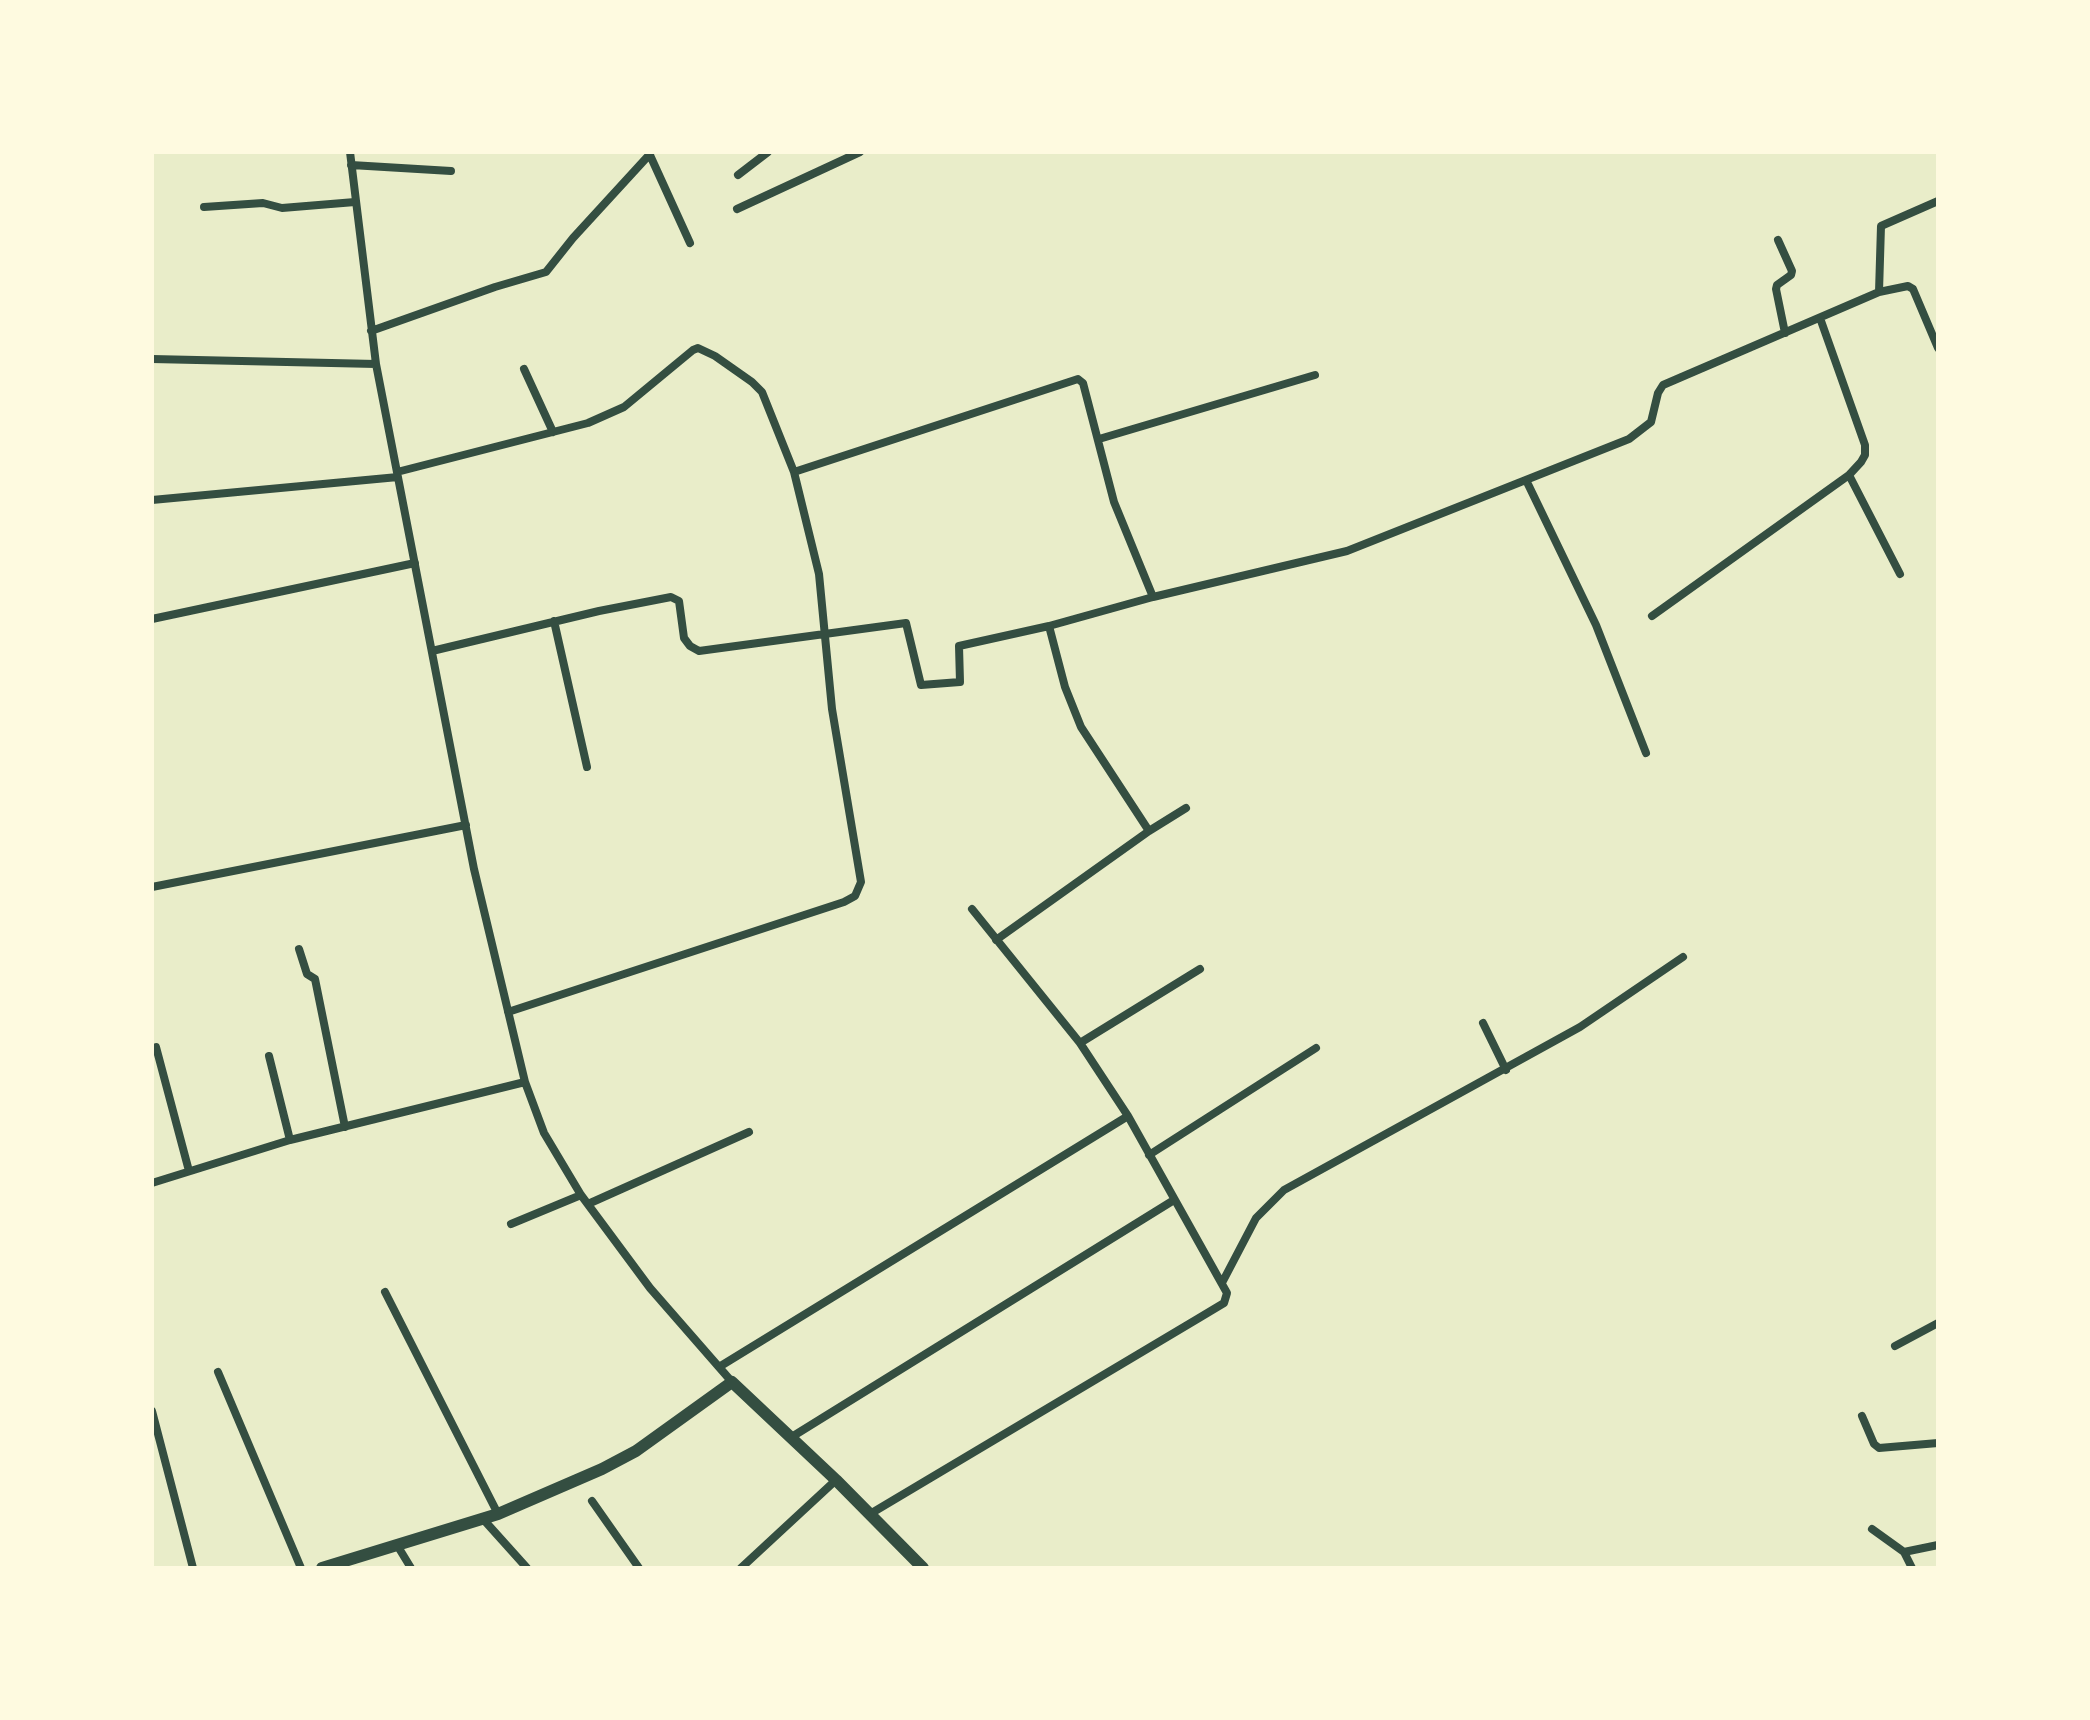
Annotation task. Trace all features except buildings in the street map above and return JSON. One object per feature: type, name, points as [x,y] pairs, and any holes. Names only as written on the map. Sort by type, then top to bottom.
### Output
[{"type":"street","points":[[350,152],[376,364],[466,825],[525,1082],[544,1133],[581,1195],[650,1288],[732,1382],[923,1568]]},
{"type":"street","points":[[738,175],[768,152]]},
{"type":"street","points":[[737,209],[860,152]]},
{"type":"street","points":[[371,331],[546,272],[650,153],[690,243]]},
{"type":"street","points":[[351,165],[451,171]]},
{"type":"street","points":[[1879,292],[1881,226],[1938,201]]},
{"type":"street","points":[[204,207],[263,203],[282,208],[355,202]]},
{"type":"street","points":[[1778,240],[1792,271],[1776,287],[1785,333]]},
{"type":"street","points":[[432,651],[671,597],[679,601],[684,638],[699,651],[906,623],[921,685],[960,682],[959,646],[1347,551],[1629,439],[1651,422],[1663,385],[1879,292],[1908,286],[1913,289],[1938,348]]},
{"type":"street","points":[[1652,616],[1849,475],[1865,455],[1865,445],[1820,318]]},
{"type":"street","points":[[152,500],[397,475],[588,423],[624,407],[698,348],[715,356],[762,392],[794,472],[819,574],[832,709],[861,882],[855,896],[844,902],[508,1012]]},
{"type":"street","points":[[152,359],[376,364]]},
{"type":"street","points":[[524,369],[553,432]]},
{"type":"street","points":[[1099,439],[1315,375]]},
{"type":"street","points":[[794,472],[1078,379],[1083,383],[1114,502],[1153,597]]},
{"type":"street","points":[[1849,475],[1900,574]]},
{"type":"street","points":[[1523,482],[1596,625],[1646,753]]},
{"type":"street","points":[[152,619],[415,563]]},
{"type":"street","points":[[554,621],[587,767]]},
{"type":"street","points":[[1049,626],[1065,687],[1081,727],[1149,831]]},
{"type":"street","points":[[996,940],[1186,808]]},
{"type":"street","points":[[152,887],[466,825]]},
{"type":"street","points":[[870,1514],[1224,1303],[1227,1293],[1128,1116],[1080,1043],[972,909]]},
{"type":"street","points":[[299,949],[307,974],[315,979],[345,1127]]},
{"type":"street","points":[[1223,1281],[1256,1218],[1284,1190],[1580,1027],[1683,957]]},
{"type":"street","points":[[1080,1043],[1200,969]]},
{"type":"street","points":[[1483,1023],[1506,1070]]},
{"type":"street","points":[[156,1047],[189,1171]]},
{"type":"street","points":[[1149,1155],[1316,1048]]},
{"type":"street","points":[[269,1056],[290,1140]]},
{"type":"street","points":[[152,1183],[290,1140],[525,1082]]},
{"type":"street","points":[[719,1367],[1128,1116]]},
{"type":"street","points":[[588,1204],[749,1132]]},
{"type":"street","points":[[511,1224],[581,1195]]},
{"type":"street","points":[[790,1438],[1174,1200]]},
{"type":"street","points":[[385,1292],[498,1514]]},
{"type":"street","points":[[1895,1346],[1938,1323]]},
{"type":"street","points":[[218,1372],[301,1568]]},
{"type":"street","points":[[322,1568],[498,1514],[602,1469],[636,1451],[732,1382]]},
{"type":"street","points":[[152,1411],[193,1568]]},
{"type":"street","points":[[1862,1416],[1874,1444],[1879,1448],[1938,1443]]},
{"type":"street","points":[[741,1568],[836,1480]]},
{"type":"street","points":[[592,1501],[639,1568]]},
{"type":"street","points":[[483,1519],[527,1568]]},
{"type":"street","points":[[1872,1529],[1904,1552],[1912,1568]]},
{"type":"street","points":[[397,1545],[411,1568]]},
{"type":"street","points":[[1904,1552],[1938,1545]]}]
